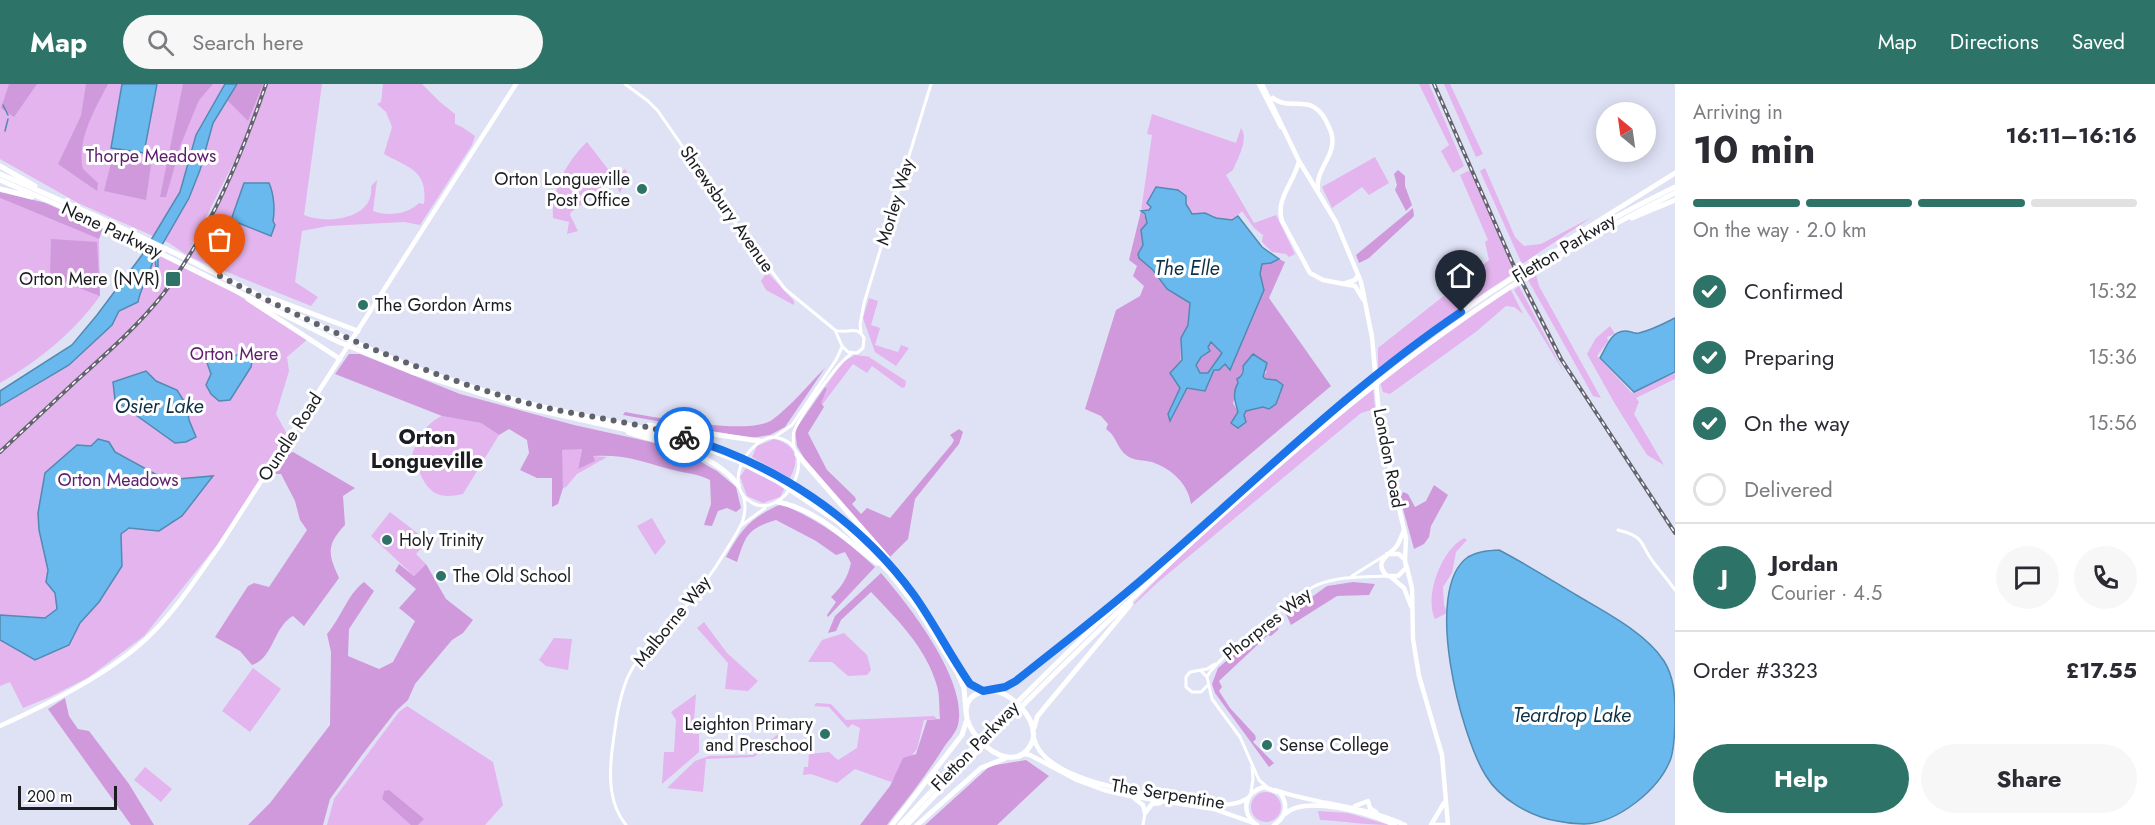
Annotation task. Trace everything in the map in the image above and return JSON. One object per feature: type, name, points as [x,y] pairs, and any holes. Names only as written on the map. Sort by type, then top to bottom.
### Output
[{"type":"highway","points":[[0,166],[50,199]]},
{"type":"highway","points":[[1542,259],[1675,173]]},
{"type":"highway","name":"Nene Parkway","points":[[0,174],[50,199]]},
{"type":"highway","name":"Nene Parkway","points":[[0,180],[96,219],[340,339],[465,390],[520,406],[699,446],[756,469],[820,508],[888,571],[918,609],[958,674],[965,694],[966,712]]},
{"type":"highway","name":"Fletton Parkway","points":[[1534,267],[1542,259],[1614,218],[1675,187]]},
{"type":"highway","points":[[0,189],[50,199]]},
{"type":"highway","name":"Fletton Parkway","points":[[900,825],[1031,688],[1156,572],[1363,390],[1444,327],[1534,267],[1675,193]]},
{"type":"highway","points":[[1576,245],[1675,200]]},
{"type":"highway","points":[[237,288],[357,331]]},
{"type":"highway","points":[[237,288],[340,359]]},
{"type":"highway","name":"Nene Parkway","points":[[359,347],[466,385],[575,414],[700,441],[741,457],[780,477],[841,518],[884,559],[906,585],[970,684],[983,691]]},
{"type":"highway","points":[[629,424],[662,426],[760,441]]},
{"type":"highway","points":[[606,426],[700,457],[724,469],[738,485]]},
{"type":"highway","points":[[796,452],[894,565],[906,585]]},
{"type":"highway","points":[[778,502],[795,506],[829,525],[888,571]]},
{"type":"highway","points":[[891,825],[962,735],[971,699],[983,691],[1005,687],[1016,681],[1156,572]]},
{"type":"highway","points":[[917,825],[981,768],[990,762],[1022,754],[1032,744],[1037,717],[1156,572]]},
{"type":"highway","name":"Fletton Parkway","points":[[908,825],[1035,692],[1156,572]]},
{"type":"highway","points":[[990,690],[1006,695],[1029,717],[1034,728]]},
{"type":"highway","points":[[966,720],[970,728],[994,752],[1008,758]]},
{"type":"main road","name":"Oundle Road","points":[[0,726],[57,698],[98,673],[144,640],[158,626],[220,545],[516,84]]},
{"type":"main road","name":"London Road","points":[[1261,84],[1269,94],[1299,161],[1340,229],[1358,275],[1372,337],[1380,426],[1404,530],[1405,562],[1412,588],[1413,639],[1419,676],[1442,755],[1447,825]]},
{"type":"main road","name":"London Road","points":[[1261,84],[1272,111],[1295,152]]},
{"type":"main road","points":[[1269,94],[1279,103],[1309,104],[1323,117],[1332,134],[1333,143],[1317,185],[1320,195]]},
{"type":"main road","points":[[1299,161],[1281,201],[1282,221],[1310,273],[1316,278],[1357,288],[1365,304]]},
{"type":"main road","points":[[1292,180],[1302,172],[1314,177],[1323,168]]},
{"type":"main road","points":[[1342,284],[1355,279],[1358,275]]},
{"type":"main road","name":"London Road","points":[[1386,555],[1397,545],[1404,530]]},
{"type":"main road","points":[[1395,552],[1405,562],[1402,574],[1389,576],[1381,567],[1386,555],[1395,552]]},
{"type":"main road","name":"London Road","points":[[1389,576],[1404,588],[1412,609]]},
{"type":"main road","name":"The Serpentine","points":[[1034,735],[1041,753],[1056,766]]},
{"type":"main road","name":"The Serpentine","points":[[1022,754],[1056,766],[1090,785],[1130,796],[1214,809],[1256,824]]},
{"type":"main road","name":"The Serpentine","points":[[1065,771],[1092,781],[1144,794],[1209,803],[1238,804],[1257,789],[1268,788]]},
{"type":"main road","points":[[1268,788],[1304,799],[1349,806],[1405,825]]},
{"type":"main road","points":[[1275,790],[1283,798],[1285,814]]},
{"type":"main road","points":[[1130,796],[1143,805],[1145,813]]},
{"type":"main road","points":[[1250,796],[1246,809],[1256,824]]},
{"type":"main road","points":[[1431,825],[1442,810],[1446,798]]},
{"type":"main road","points":[[1349,806],[1360,805],[1368,801],[1370,807],[1378,814]]},
{"type":"main road","points":[[1145,813],[1152,804],[1168,802]]},
{"type":"main road","points":[[1274,825],[1290,809],[1299,807],[1349,810],[1395,825]]},
{"type":"main road","points":[[1431,825],[1447,825]]},
{"type":"street","name":"Shrewsbury Avenue","points":[[625,84],[658,111],[734,222],[785,289],[835,330],[842,344]]},
{"type":"street","name":"Morley Way","points":[[862,333],[860,321],[931,84]]},
{"type":"street","points":[[741,526],[746,514],[738,485],[740,472],[749,451],[760,441],[774,437],[792,425],[837,360],[846,332],[860,321]]},
{"type":"street","name":"Shrewsbury Avenue","points":[[835,330],[846,332]]},
{"type":"street","points":[[742,495],[754,504],[770,505],[778,502],[785,495],[799,468],[793,437],[798,424],[840,362],[861,350],[864,345],[862,333],[850,330]]},
{"type":"street","points":[[842,344],[848,352],[853,353]]},
{"type":"street","points":[[774,437],[788,442],[796,452]]},
{"type":"street","name":"Malborne Way","points":[[626,825],[611,793],[610,767],[615,727],[627,679],[647,648],[688,604],[741,526],[754,514],[770,505]]},
{"type":"street","points":[[1618,530],[1633,534],[1642,541],[1654,564],[1675,590]]},
{"type":"street","name":"Phorpres Way","points":[[1351,577],[1386,555]]},
{"type":"street","name":"Phorpres Way","points":[[1207,677],[1219,662],[1302,593],[1318,585],[1351,577],[1389,576]]},
{"type":"street","name":"Phorpres Way","points":[[1200,670],[1219,662]]},
{"type":"street","points":[[1212,699],[1201,692],[1189,690],[1185,683],[1190,672],[1200,670],[1207,677],[1212,699],[1240,737],[1259,780],[1268,788]]},
{"type":"street","points":[[1201,692],[1208,685]]},
{"type":"street","points":[[1249,756],[1253,779],[1250,796]]},
{"type":"street","points":[[1143,825],[1145,813]]},
{"type":"green space","name":"Thorpe Meadows","points":[[0,84],[264,84],[248,134],[187,255],[169,243],[78,203],[0,159]]},
{"type":"green space","points":[[268,84],[322,84],[304,215],[314,218],[337,219],[358,212],[366,206],[371,186],[377,180],[373,211],[385,214],[398,213],[409,210],[419,203],[424,204],[423,184],[420,177],[409,167],[384,154],[392,127],[386,112],[377,104],[381,102],[383,84],[422,84],[455,114],[455,124],[475,136],[472,145],[420,225],[404,222],[328,226],[302,231],[295,282],[318,297],[311,306],[190,257],[231,179]]},
{"type":"green space","points":[[1419,84],[1429,84],[1464,166],[1453,173],[1441,151],[1449,145]]},
{"type":"green space","points":[[1444,84],[1450,84],[1483,154],[1476,157]]},
{"type":"green space","points":[[1152,114],[1236,143],[1241,128],[1244,138],[1242,149],[1233,170],[1226,175],[1254,223],[1276,215],[1295,254],[1289,257],[1286,254],[1272,252],[1262,242],[1263,235],[1254,228],[1242,211],[1233,220],[1216,218],[1213,215],[1192,214],[1178,190],[1159,187],[1151,199],[1149,211],[1141,211],[1152,135],[1147,134]]},
{"type":"green space","points":[[587,142],[614,177],[625,169],[628,174],[620,193],[614,182],[571,212],[570,215],[578,231],[567,234],[569,222],[553,218],[555,197],[567,167]]},
{"type":"green space","points":[[1375,157],[1389,183],[1369,195],[1362,187],[1332,208],[1322,187]]},
{"type":"green space","points":[[1485,168],[1515,237],[1524,246],[1541,244],[1592,217],[1522,264],[1480,171]]},
{"type":"green space","points":[[1472,169],[1517,271],[1436,325],[1378,369],[1378,348],[1489,260],[1485,242],[1488,240],[1460,175]]},
{"type":"green space","points":[[0,198],[99,239],[100,296],[79,322],[55,345],[0,383]]},
{"type":"green space","name":"Orton Meadows","points":[[157,254],[233,292],[308,339],[287,357],[289,371],[276,414],[288,436],[217,545],[144,636],[89,677],[23,708],[10,682],[0,686],[0,406],[69,365],[112,325],[119,311],[138,301],[139,299],[121,308],[143,286],[154,260],[156,267]]},
{"type":"green space","points":[[767,272],[794,301],[794,305],[766,290],[761,281]]},
{"type":"green space","points":[[1536,275],[1539,286],[1601,398],[1593,396],[1528,280]]},
{"type":"green space","points":[[1519,286],[1565,374],[1514,290]]},
{"type":"green space","points":[[1510,288],[1523,314],[1514,307],[1506,306],[1477,331],[1390,394],[1383,392],[1380,382]]},
{"type":"green space","points":[[869,298],[878,301],[871,325],[880,328],[875,345],[898,352],[901,345],[909,348],[896,366],[875,352],[863,318]]},
{"type":"green space","points":[[1610,326],[1615,334],[1607,337],[1608,341],[1597,356],[1632,393],[1675,373],[1675,379],[1636,398],[1639,402],[1634,414],[1664,465],[1647,455],[1587,354],[1596,338]]},
{"type":"green space","points":[[855,355],[872,357],[869,357],[906,381],[905,387],[902,388],[872,366],[867,373],[853,364],[822,405],[820,404],[827,389],[825,387],[843,362]]},
{"type":"green space","points":[[1373,388],[1375,409],[1361,413],[1157,583],[1120,618],[1211,528]]},
{"type":"green space","points":[[442,416],[481,423],[499,435],[463,494],[451,496],[435,493],[425,482],[412,455],[423,432]]},
{"type":"green space","points":[[774,439],[792,449],[795,465],[790,478],[752,457],[757,446]]},
{"type":"green space","points":[[582,448],[578,469],[593,456],[607,457],[577,474],[563,488],[561,450]]},
{"type":"green space","points":[[746,468],[785,488],[780,497],[763,503],[747,496],[740,477]]},
{"type":"green space","points":[[390,512],[425,539],[426,543],[416,554],[426,564],[414,576],[371,536]]},
{"type":"green space","points":[[652,518],[666,542],[655,555],[637,526]]},
{"type":"green space","points":[[1464,538],[1467,540],[1456,552],[1452,573],[1443,587],[1447,613],[1435,619],[1432,599],[1437,575],[1448,553]]},
{"type":"green space","points":[[704,622],[727,653],[758,681],[748,691],[725,689],[728,663],[697,628]]},
{"type":"green space","points":[[844,633],[867,655],[871,670],[867,675],[848,676],[832,662],[808,662],[822,640]]},
{"type":"green space","points":[[554,638],[572,639],[568,670],[546,666],[539,660]]},
{"type":"green space","points":[[253,668],[281,689],[250,732],[222,711]]},
{"type":"green space","points":[[696,694],[693,734],[699,734],[699,752],[662,784],[664,752],[674,752],[676,720],[671,712]]},
{"type":"green space","points":[[816,703],[831,704],[846,720],[934,716],[937,719],[924,720],[917,749],[891,782],[855,769],[837,783],[811,774],[803,775],[804,767],[808,767],[809,754],[829,752],[838,760],[857,748],[860,728],[852,724],[848,728],[829,707],[814,706]]},
{"type":"green space","points":[[407,706],[493,762],[503,805],[485,825],[418,825],[423,819],[384,791],[382,799],[412,825],[327,825],[334,799],[399,712]]},
{"type":"green space","points":[[782,731],[783,733],[754,757],[706,759],[703,792],[667,788],[695,761],[709,756],[753,755]]},
{"type":"green space","points":[[145,767],[172,789],[161,802],[134,780]]},
{"type":"green space","points":[[1266,792],[1277,796],[1281,807],[1277,818],[1266,822],[1255,818],[1251,807],[1255,796]]},
{"type":"green space","points":[[1318,811],[1348,813],[1389,825],[1320,820]]},
{"type":"shaded area","points":[[9,84],[37,84],[14,117],[1,108]]},
{"type":"shaded area","points":[[86,84],[108,84],[88,125],[82,147],[83,169],[98,183],[97,191],[58,164],[81,116]]},
{"type":"shaded area","points":[[183,84],[213,84],[199,100],[181,144],[166,197],[160,197]]},
{"type":"shaded area","points":[[237,84],[263,84],[248,121],[227,100]]},
{"type":"shaded area","points":[[112,159],[151,165],[146,200],[104,191]]},
{"type":"shaded area","points":[[1398,170],[1405,176],[1405,186],[1412,205],[1406,211],[1395,190],[1397,185],[1394,174]]},
{"type":"shaded area","points":[[0,192],[46,203],[103,229],[99,239],[0,198]]},
{"type":"shaded area","points":[[1413,208],[1414,216],[1369,258],[1359,263],[1356,255]]},
{"type":"shaded area","points":[[1141,211],[1147,226],[1138,254],[1139,258],[1153,270],[1167,289],[1190,303],[1188,325],[1181,338],[1180,388],[1168,414],[1171,420],[1187,388],[1225,364],[1229,369],[1264,290],[1260,274],[1262,264],[1279,259],[1285,262],[1269,298],[1331,386],[1191,504],[1178,478],[1152,462],[1129,457],[1106,429],[1108,424],[1101,416],[1085,409],[1116,310],[1140,296],[1144,286],[1133,276],[1137,266],[1129,260]],"holes":[[[1244,370],[1267,371],[1263,377],[1283,385],[1280,393],[1246,411],[1244,415],[1238,412],[1233,403]]]},
{"type":"shaded area","points":[[51,239],[97,242],[100,296],[50,277]]},
{"type":"shaded area","points":[[1211,342],[1222,353],[1207,374],[1200,373],[1196,365],[1209,351],[1208,347]]},
{"type":"shaded area","points":[[349,354],[360,354],[460,394],[574,425],[651,442],[692,457],[717,471],[736,487],[741,508],[736,512],[727,508],[718,511],[712,526],[704,525],[711,504],[710,480],[614,456],[593,456],[595,461],[578,469],[582,449],[562,450],[563,488],[558,504],[552,507],[552,478],[537,478],[520,470],[529,453],[527,440],[509,429],[499,435],[481,423],[442,416],[335,374]]},
{"type":"shaded area","points":[[825,368],[785,427],[770,435],[751,438],[623,415],[625,412],[723,426],[760,424],[772,420],[793,402]]},
{"type":"shaded area","points":[[825,387],[827,389],[821,403],[824,407],[808,433],[827,470],[855,497],[856,500],[852,504],[861,514],[867,508],[890,518],[952,444],[954,440],[950,435],[959,429],[963,432],[959,444],[915,499],[908,539],[890,557],[807,463],[797,446],[795,430]]},
{"type":"shaded area","points":[[293,452],[355,488],[343,496],[345,525],[332,544],[331,556],[339,578],[304,626],[293,616],[286,621],[265,656],[252,665],[240,651],[215,637],[248,586],[254,583],[269,587],[307,530],[300,520],[295,501],[281,474],[270,474],[282,455]]},
{"type":"shaded area","points":[[1434,485],[1448,495],[1431,526],[1429,537],[1424,544],[1414,549],[1400,498],[1403,492],[1408,494],[1415,507],[1426,501]]},
{"type":"shaded area","points":[[781,504],[831,531],[875,567],[828,617],[827,615],[836,602],[831,597],[844,582],[850,568],[851,563],[845,552],[836,555],[816,541],[776,520],[749,534],[737,562],[726,557],[748,525]]},
{"type":"shaded area","points":[[399,564],[414,576],[426,564],[446,599],[473,620],[463,633],[452,640],[415,684],[408,700],[396,711],[362,755],[330,799],[323,825],[248,825],[270,803],[330,725],[331,652],[327,634],[353,593],[364,582],[374,591],[349,629],[348,656],[379,669],[393,662],[415,621],[399,608],[416,589],[395,571]]},
{"type":"shaded area","points":[[881,573],[921,624],[935,646],[947,668],[959,710],[957,728],[954,733],[925,776],[887,825],[860,825],[890,786],[903,758],[916,754],[927,720],[940,719],[938,690],[919,647],[871,592],[841,620],[836,631],[828,633],[835,616]]},
{"type":"shaded area","points":[[1353,582],[1375,584],[1369,595],[1337,596],[1291,625],[1285,612],[1327,586]]},
{"type":"shaded area","points":[[1268,626],[1276,626],[1279,629],[1271,636],[1268,635],[1219,681],[1222,687],[1219,691],[1230,708],[1255,735],[1256,739],[1253,742],[1274,763],[1269,767],[1215,693],[1212,684],[1218,668]]},
{"type":"shaded area","points":[[65,698],[69,716],[78,729],[89,731],[129,784],[154,825],[131,825],[48,709]]},
{"type":"shaded area","points":[[1026,760],[1049,776],[997,825],[925,825],[990,766]]},
{"type":"shaded area","points":[[389,790],[424,819],[418,825],[411,825],[382,799],[384,791]]},
{"type":"water","points":[[122,84],[157,84],[144,153],[111,148]]},
{"type":"water","points":[[225,84],[237,84],[213,123],[200,170],[189,198],[158,252],[158,267],[153,261],[138,302],[119,311],[112,325],[69,365],[0,406],[0,391],[72,345],[142,255],[180,192],[196,135]]},
{"type":"water","points":[[244,183],[269,183],[273,197],[275,225],[271,236],[231,220]]},
{"type":"water","name":"The Elle","points":[[1156,187],[1178,190],[1186,196],[1186,204],[1192,214],[1205,213],[1216,218],[1232,220],[1238,216],[1262,247],[1279,259],[1262,264],[1260,274],[1264,290],[1230,370],[1225,364],[1219,370],[1214,370],[1205,391],[1187,388],[1170,421],[1168,414],[1180,388],[1170,373],[1182,360],[1181,338],[1188,325],[1190,303],[1167,289],[1153,270],[1139,258],[1138,254],[1143,245],[1141,230],[1147,223],[1145,214],[1141,211],[1149,210],[1151,207],[1147,203]],"holes":[[[1211,342],[1222,353],[1208,373],[1200,373],[1196,365],[1201,357],[1210,351],[1208,347]]]},
{"type":"water","points":[[1675,318],[1675,372],[1634,392],[1600,358],[1616,334],[1625,331],[1644,332]]},
{"type":"water","name":"Orton Mere","points":[[242,353],[252,361],[251,367],[230,400],[219,401],[206,385],[211,374],[205,357],[220,361]]},
{"type":"water","points":[[1253,354],[1267,363],[1263,377],[1276,380],[1283,385],[1276,404],[1269,409],[1263,407],[1246,411],[1244,415],[1246,422],[1238,428],[1231,423],[1238,412],[1235,397],[1237,379],[1242,375],[1243,366]]},
{"type":"water","name":"Osier Lake","points":[[146,371],[156,381],[177,390],[187,406],[189,420],[196,437],[186,442],[175,443],[115,400],[113,382]]},
{"type":"water","points":[[98,439],[109,442],[115,452],[166,480],[213,476],[182,516],[159,531],[129,528],[121,534],[122,566],[99,602],[80,623],[69,645],[35,660],[0,640],[0,615],[45,618],[57,609],[55,593],[46,582],[48,570],[39,530],[38,513],[45,473],[77,445],[91,446]]},
{"type":"water","name":"Teardrop Lake","points":[[1499,550],[1636,632],[1656,651],[1667,667],[1675,700],[1675,736],[1671,758],[1658,781],[1648,792],[1624,811],[1610,818],[1597,822],[1574,824],[1537,816],[1517,806],[1499,792],[1486,776],[1476,757],[1457,698],[1450,664],[1447,630],[1448,599],[1455,574],[1468,557],[1479,552]]},
{"type":"waterway","points":[[3,105],[8,115]]},
{"type":"waterway","points":[[5,131],[8,119]]},
{"type":"railway","points":[[0,452],[122,338],[164,293],[196,244],[223,193],[266,84]]},
{"type":"railway","points":[[1434,84],[1512,262],[1561,359],[1675,533]]},
{"type":"way so far","points":[[220,276],[342,337],[414,367],[522,401],[684,437]]},
{"type":"place","name":"Orton Longueville Post Office","points":[[642,189]]},
{"type":"place","name":"Orton Mere (NVR)","points":[[173,279]]},
{"type":"place","name":"The Gordon Arms","points":[[363,305]]},
{"type":"place","name":"Holy Trinity","points":[[387,540]]},
{"type":"place","name":"The Old School","points":[[441,576]]},
{"type":"place","name":"Leighton Primary and Preschool","points":[[825,734]]},
{"type":"place","name":"Sense College","points":[[1267,745]]},
{"type":"district","name":"Orton Longueville","points":[[427,449]]},
{"type":"route","points":[[684,437],[720,448],[758,465],[798,487],[841,518],[884,559],[906,585],[970,684],[983,691],[1005,687],[1016,681],[1154,570],[1224,505],[1333,410],[1461,312]]}]
